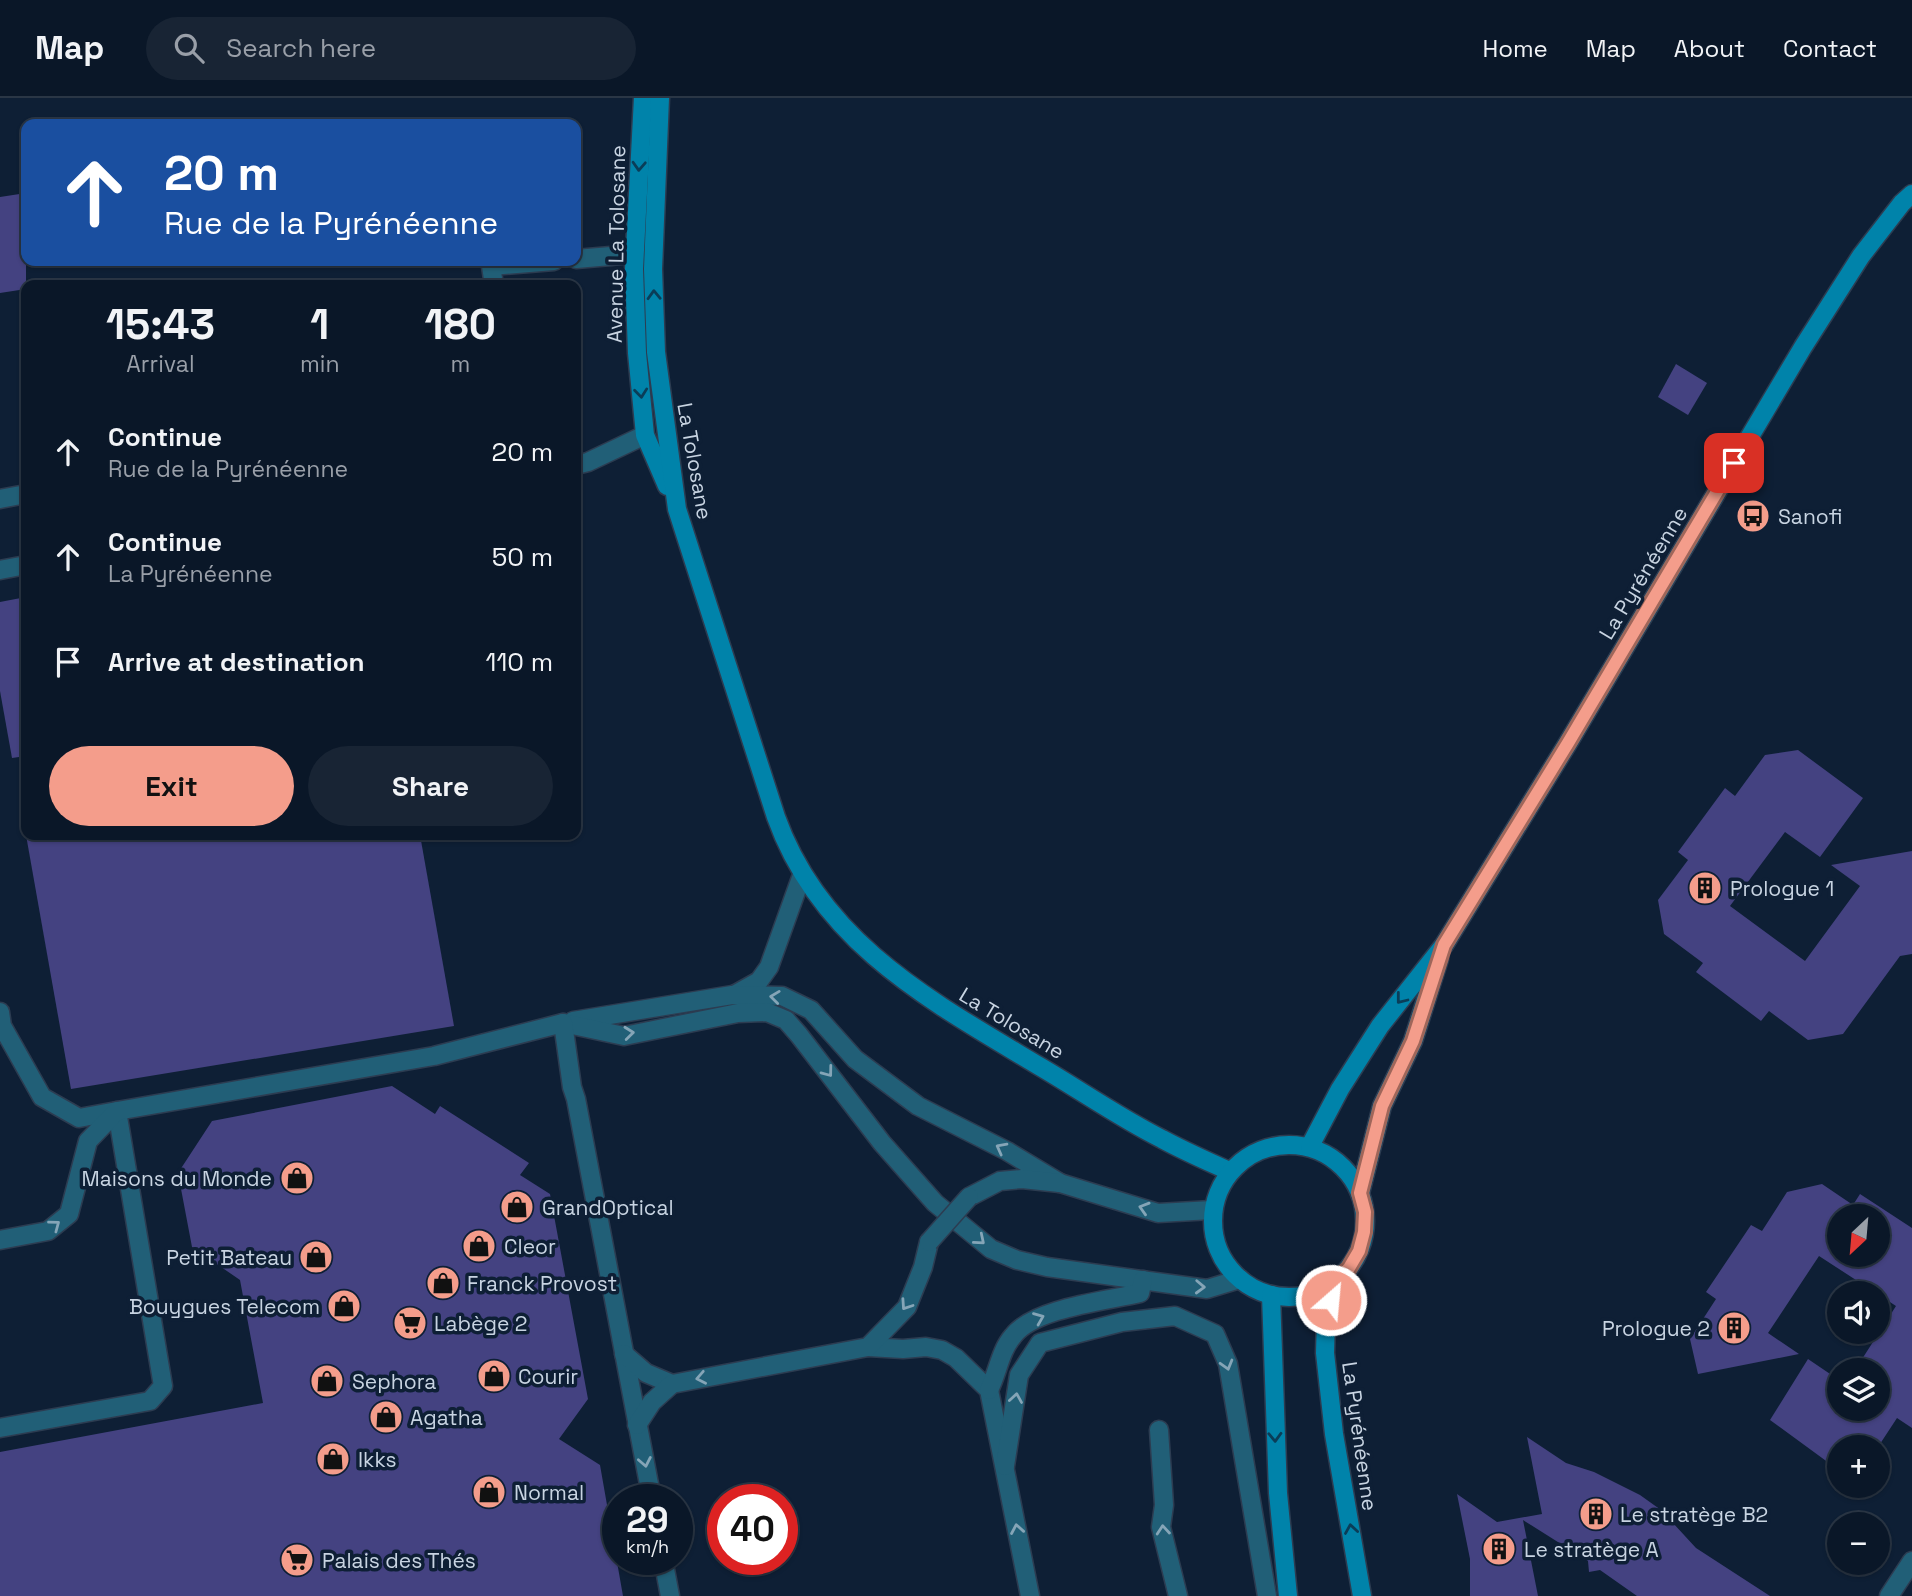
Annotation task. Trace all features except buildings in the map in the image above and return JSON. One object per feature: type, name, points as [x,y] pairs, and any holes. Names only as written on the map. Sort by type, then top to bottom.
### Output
[{"type":"street","name":"Avenue La Tolosane","points":[[643,98],[634,254],[637,353],[645,435],[677,509]]},
{"type":"street","name":"La Tolosane","points":[[660,98],[653,269],[656,352],[677,509],[776,817],[784,840],[802,875],[834,918],[857,942],[935,1004],[1161,1139],[1229,1171]]},
{"type":"street","name":"La Pyrénéenne","points":[[1444,945],[1568,743],[1803,347],[1861,256],[1912,194]]},
{"type":"street","points":[[581,259],[634,254]]},
{"type":"street","points":[[581,464],[588,463],[645,435]]},
{"type":"street","points":[[0,499],[21,495]]},
{"type":"street","points":[[0,569],[21,566]]},
{"type":"street","points":[[732,995],[759,981],[769,967],[802,875]]},
{"type":"street","points":[[1310,1146],[1340,1089],[1380,1026],[1444,945]]},
{"type":"street","points":[[1360,1193],[1382,1106],[1413,1041],[1444,945]]},
{"type":"street","points":[[0,1012],[2,1026],[42,1097],[79,1118],[434,1056],[563,1023],[732,995],[782,996],[810,1010],[855,1059],[918,1106],[1007,1151],[1060,1183]]},
{"type":"street","points":[[563,1023],[624,1036],[738,1013],[767,1012],[786,1020],[882,1143],[935,1203],[990,1249],[1017,1260],[1047,1267],[1207,1289],[1240,1279]]},
{"type":"street","points":[[563,1023],[572,1087],[649,1484]]},
{"type":"street","points":[[0,1240],[48,1231],[69,1214],[88,1142],[117,1111]]},
{"type":"street","points":[[0,1427],[150,1401],[163,1386],[117,1111]]},
{"type":"street","points":[[1310,1146],[1331,1156],[1349,1172],[1360,1193],[1365,1212],[1364,1232],[1359,1251],[1349,1268],[1335,1282],[1315,1292],[1293,1297],[1271,1295],[1254,1289],[1240,1279],[1223,1260],[1213,1236],[1212,1210],[1218,1190],[1229,1171],[1262,1149],[1310,1146]]},
{"type":"street","points":[[868,1347],[907,1307],[923,1267],[929,1241],[969,1197],[1000,1181],[1022,1179],[1060,1183],[1158,1213],[1212,1210]]},
{"type":"street","points":[[989,1390],[1013,1335],[1027,1322],[1044,1314],[1140,1293],[1143,1280]]},
{"type":"street","name":"La Pyrénéenne","points":[[1335,1282],[1326,1319],[1325,1353],[1334,1434],[1362,1596]]},
{"type":"street","points":[[1271,1295],[1278,1493],[1288,1596]]},
{"type":"street","points":[[1005,1465],[1019,1375],[1040,1343],[1122,1322],[1175,1316],[1215,1334],[1228,1364],[1266,1596]]},
{"type":"street","points":[[637,1425],[652,1402],[672,1384],[868,1347],[926,1347],[942,1350],[956,1358],[989,1390],[1030,1596]]},
{"type":"street","points":[[624,1354],[646,1373],[672,1384]]},
{"type":"street","points":[[1159,1430],[1164,1505],[1161,1527],[1178,1596]]},
{"type":"street","points":[[1889,1596],[1912,1561]]},
{"type":"street","points":[[666,1575],[670,1596]]},
{"type":"place","name":"Sanofi","points":[[1753,516]]},
{"type":"place","name":"Prologue 1","points":[[1705,888]]},
{"type":"place","name":"Maisons du Monde","points":[[297,1178]]},
{"type":"place","name":"GrandOptical","points":[[517,1207]]},
{"type":"place","name":"Cleor","points":[[479,1246]]},
{"type":"place","name":"Petit Bateau","points":[[316,1257]]},
{"type":"place","name":"Franck Provost","points":[[443,1283]]},
{"type":"place","name":"Bouygues Telecom","points":[[344,1306]]},
{"type":"place","name":"Labège 2","points":[[410,1323]]},
{"type":"place","name":"Prologue 2","points":[[1734,1328]]},
{"type":"place","name":"Courir","points":[[494,1376]]},
{"type":"place","name":"Sephora","points":[[327,1381]]},
{"type":"place","name":"Agatha","points":[[386,1417]]},
{"type":"place","name":"Ikks","points":[[333,1459]]},
{"type":"place","name":"Normal","points":[[489,1492]]},
{"type":"place","name":"Le stratège B2","points":[[1596,1514]]},
{"type":"place","name":"Le stratège A","points":[[1499,1549]]},
{"type":"place","name":"Palais des Thés","points":[[297,1560]]},
{"type":"route","points":[[1331,1300],[1335,1282],[1349,1268],[1359,1251],[1365,1212],[1360,1193],[1382,1106],[1413,1041],[1444,945],[1568,743],[1734,463]]}]
